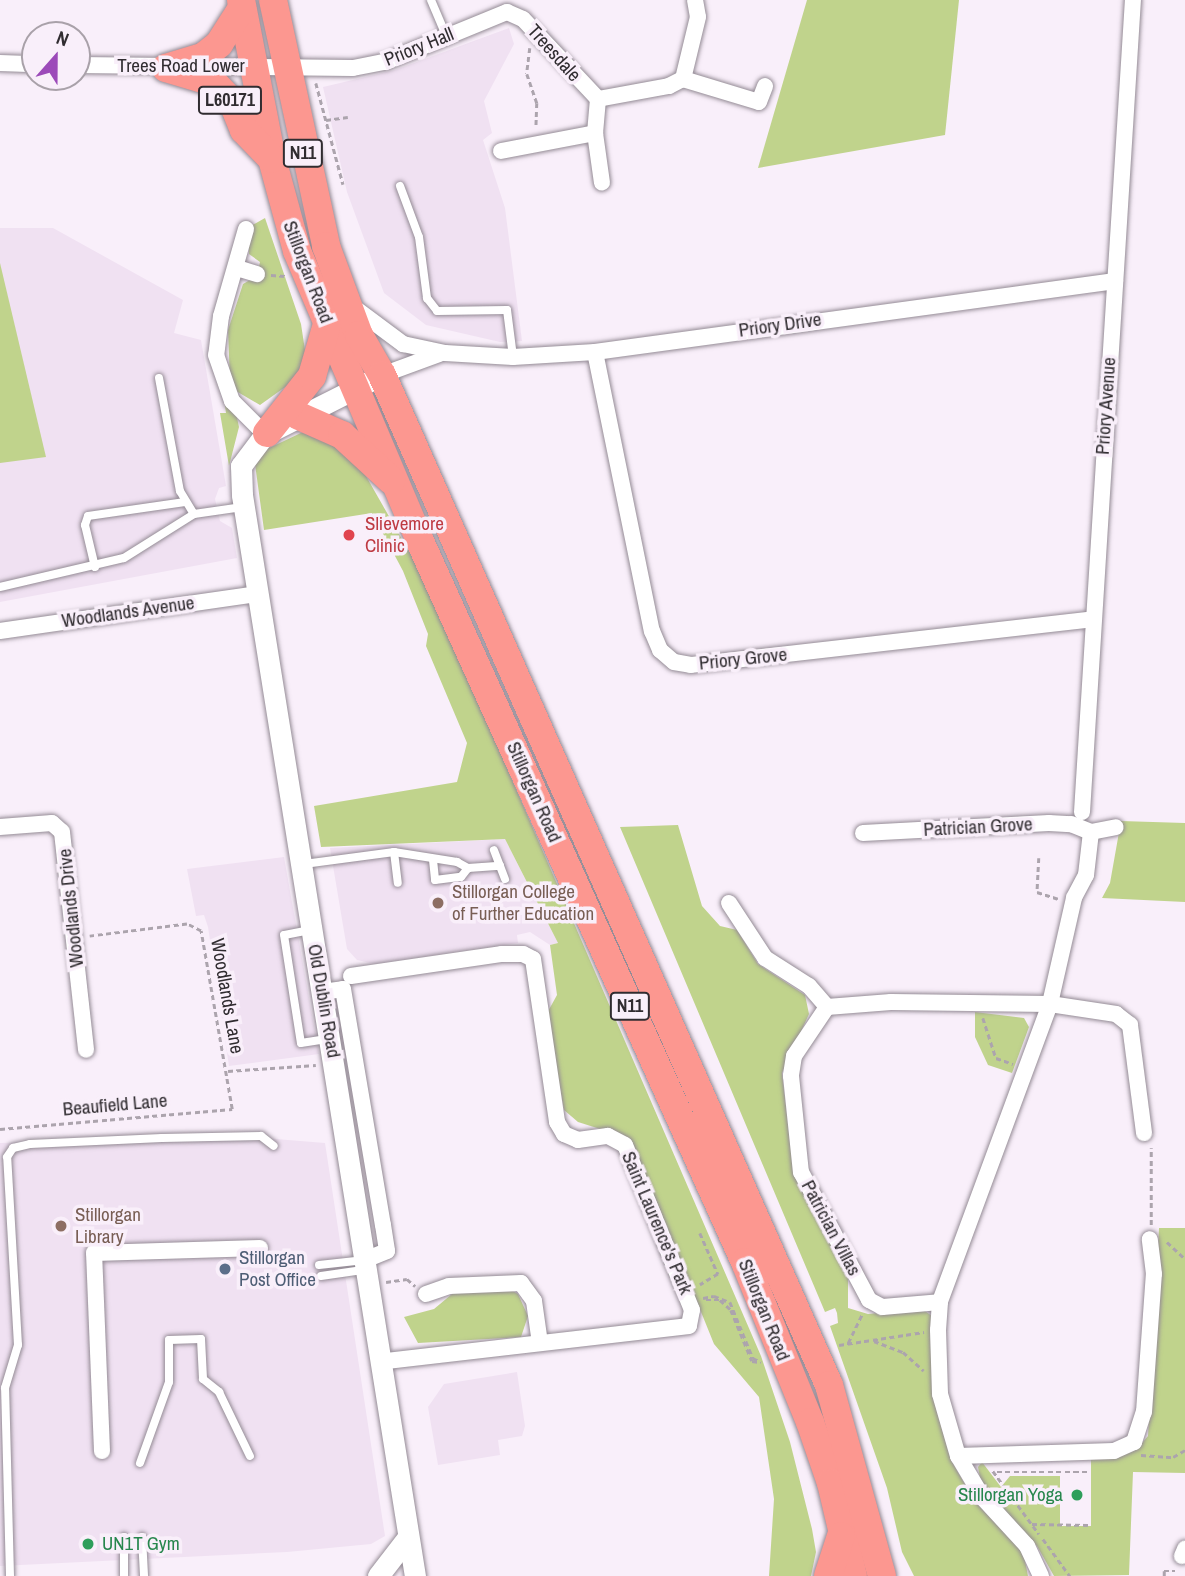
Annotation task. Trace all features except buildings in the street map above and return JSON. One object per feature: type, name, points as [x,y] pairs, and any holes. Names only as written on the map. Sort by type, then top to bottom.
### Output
[{"type":"highway","name":"Stillorgan Road","points":[[273,0],[299,69],[326,246],[347,302],[382,374],[829,1385],[882,1576]]},
{"type":"highway","name":"Stillorgan Road","points":[[242,4],[272,159],[297,251],[396,484],[745,1262],[810,1422],[831,1483],[841,1536],[853,1576]]},
{"type":"highway","name":"N11","points":[[166,68],[203,57],[219,44],[242,4]]},
{"type":"highway","name":"L60171","points":[[166,68],[213,82],[233,103],[244,130],[272,159]]},
{"type":"highway","points":[[266,433],[312,376],[327,324]]},
{"type":"highway","name":"N11","points":[[299,416],[342,435],[396,484]]},
{"type":"highway","points":[[872,1535],[900,1576]]},
{"type":"highway","points":[[828,1576],[841,1536]]},
{"type":"street","points":[[683,79],[698,17],[695,0]]},
{"type":"street","name":"Priory Avenue","points":[[1082,812],[1133,0]]},
{"type":"street","name":"Priory Hall","points":[[299,69],[385,62],[507,12]]},
{"type":"street","name":"Treesdale","points":[[507,12],[533,29],[598,99]]},
{"type":"street","points":[[0,63],[21,64]]},
{"type":"street","name":"Trees Road Lower","points":[[91,65],[166,68],[252,66],[299,69]]},
{"type":"street","points":[[602,183],[595,133],[598,99],[669,86],[683,79],[759,102],[765,86]]},
{"type":"street","points":[[501,151],[595,133]]},
{"type":"street","points":[[246,229],[222,316],[216,355],[232,401],[266,433]]},
{"type":"street","points":[[237,268],[257,274]]},
{"type":"street","name":"Priory Drive","points":[[347,302],[403,344],[445,353],[513,357],[595,352],[1115,281]]},
{"type":"street","name":"Priory Grove","points":[[595,352],[652,631],[660,650],[674,662],[691,665],[1092,620]]},
{"type":"street","name":"Priory Drive","points":[[382,374],[445,353]]},
{"type":"street","name":"Old Dublin Road","points":[[382,374],[356,390],[266,433],[241,466],[242,507],[311,930],[336,1063],[415,1576]]},
{"type":"street","name":"Woodlands Avenue","points":[[0,631],[256,594]]},
{"type":"street","name":"Woodlands Drive","points":[[0,827],[52,823],[62,832],[86,1049]]},
{"type":"street","name":"Patrician Grove","points":[[863,833],[1049,823],[1070,824],[1091,832],[1116,827]]},
{"type":"street","points":[[1041,1576],[1027,1546],[983,1498],[958,1456],[940,1394],[938,1330],[940,1302],[1050,1004],[1074,898],[1086,875],[1091,832]]},
{"type":"street","points":[[729,903],[765,958],[809,986],[827,1007],[891,1002],[1050,1004],[1116,1014],[1130,1026],[1144,1133]]},
{"type":"street","name":"Saint Laurence's Park","points":[[351,976],[502,954],[523,954],[533,959],[557,1122],[564,1134],[578,1140],[608,1136],[625,1145],[692,1310],[689,1326],[380,1362]]},
{"type":"street","points":[[322,992],[342,989],[387,1251],[367,1271]]},
{"type":"street","name":"Patrician Villas","points":[[827,1007],[794,1056],[791,1076],[801,1172],[869,1300]]},
{"type":"street","points":[[958,1456],[1114,1451],[1128,1447],[1143,1424],[1154,1274],[1150,1239]]},
{"type":"street","points":[[102,1451],[94,1253],[260,1248]]},
{"type":"street","points":[[426,1294],[449,1286],[521,1283],[534,1301],[540,1343]]},
{"type":"street","points":[[869,1300],[882,1307],[940,1302]]},
{"type":"street","points":[[378,1576],[408,1536]]},
{"type":"lane","points":[[432,0],[446,36]]},
{"type":"lane","points":[[400,186],[419,237],[427,299],[437,312],[507,310],[513,357]]},
{"type":"lane","points":[[159,378],[185,502],[194,514]]},
{"type":"lane","points":[[95,567],[85,525],[88,516],[185,502]]},
{"type":"lane","points":[[0,587],[95,567],[124,558],[194,514],[242,507]]},
{"type":"lane","points":[[494,850],[505,879]]},
{"type":"lane","points":[[301,865],[394,852],[457,862],[468,868],[500,866]]},
{"type":"lane","points":[[394,852],[398,883]]},
{"type":"lane","points":[[433,860],[435,880],[461,877],[468,868]]},
{"type":"lane","points":[[311,930],[284,935],[301,1043],[330,1039]]},
{"type":"lane","points":[[10,1576],[5,1388],[18,1345],[6,1157],[13,1148],[30,1144],[149,1138],[261,1136],[274,1146]]},
{"type":"lane","points":[[319,1265],[367,1271]]},
{"type":"lane","points":[[321,1276],[367,1271]]},
{"type":"lane","points":[[140,1463],[169,1382],[169,1340],[201,1339],[203,1379],[219,1392],[250,1456]]},
{"type":"lane","points":[[124,1537],[124,1576]]},
{"type":"lane","points":[[142,1537],[144,1576]]},
{"type":"path","points":[[533,29],[527,74],[537,103],[540,144]]},
{"type":"path","points":[[299,69],[326,120],[343,184]]},
{"type":"path","points":[[326,120],[348,117]]},
{"type":"path","name":"Patrician Grove","points":[[1040,858],[1037,892],[1055,899]]},
{"type":"path","name":"Woodlands Lane","points":[[75,938],[187,924],[201,931],[228,1071],[232,1110]]},
{"type":"path","points":[[983,1004],[983,1028],[996,1058],[1026,1068]]},
{"type":"path","points":[[228,1071],[336,1063]]},
{"type":"path","name":"Beaufield Lane","points":[[0,1129],[232,1110]]},
{"type":"path","points":[[1144,1133],[1154,1153],[1150,1239],[1167,1242],[1185,1259]]},
{"type":"path","points":[[700,1233],[718,1274],[696,1288],[700,1299]]},
{"type":"path","points":[[367,1271],[407,1279],[426,1294]]},
{"type":"path","points":[[714,1296],[730,1302],[753,1358],[763,1362],[752,1361],[727,1304],[700,1299],[714,1296]]},
{"type":"path","points":[[848,1343],[869,1300]]},
{"type":"path","points":[[838,1345],[938,1330]]},
{"type":"path","points":[[870,1340],[903,1352],[926,1373],[940,1394]]},
{"type":"path","points":[[1128,1447],[1148,1457],[1172,1457],[1185,1450]]},
{"type":"path","points":[[982,1455],[1070,1576]]},
{"type":"path","points":[[994,1472],[1087,1472]]},
{"type":"path","points":[[1032,1524],[1088,1525]]},
{"type":"path","points":[[1164,1576],[1164,1571],[1172,1571]]},
{"type":"shaded area","points":[[509,28],[514,44],[484,101],[492,133],[483,140],[505,208],[522,341],[500,342],[426,325],[384,293],[347,192],[323,87],[395,70]]},
{"type":"shaded area","points":[[0,228],[53,228],[183,300],[174,333],[201,340],[226,486],[219,488],[215,499],[220,521],[232,528],[237,558],[0,602]]},
{"type":"shaded area","name":"Stillorgan College of Further Education","points":[[505,839],[558,943],[550,945],[530,932],[517,935],[518,943],[375,964],[357,960],[347,949],[330,848]]},
{"type":"shaded area","points":[[284,857],[319,1054],[229,1066],[208,927],[204,915],[196,916],[187,869]]},
{"type":"shaded area","points":[[240,1136],[325,1143],[385,1536],[371,1544],[287,1552],[0,1566],[0,1143]]},
{"type":"shaded area","points":[[517,1372],[525,1426],[522,1436],[498,1440],[500,1455],[438,1465],[428,1407],[444,1384]]},
{"type":"green space","points":[[807,0],[959,0],[945,135],[758,168]]},
{"type":"green space","points":[[265,218],[301,324],[306,357],[295,380],[260,405],[236,391],[230,381],[228,330],[243,284],[257,276],[260,262],[249,254],[249,227]]},
{"type":"green space","points":[[0,263],[46,457],[0,463]]},
{"type":"green space","points":[[224,399],[236,413],[239,427],[229,466],[220,413],[226,413]]},
{"type":"green space","points":[[305,431],[354,455],[427,583],[761,1356],[790,1442],[812,1529],[816,1552],[811,1576],[769,1576],[774,1499],[759,1397],[714,1344],[634,1146],[619,1135],[578,1122],[564,1110],[546,1015],[557,995],[550,945],[558,943],[505,839],[321,847],[314,806],[457,782],[467,743],[426,646],[428,634],[403,571],[372,513],[264,530],[255,464],[265,450]]},
{"type":"green space","points":[[1121,821],[1185,823],[1185,902],[1102,898],[1110,883]]},
{"type":"green space","points":[[678,825],[702,906],[720,926],[737,930],[758,964],[805,995],[809,1014],[782,1073],[794,1174],[848,1275],[848,1308],[868,1314],[922,1309],[932,1316],[936,1408],[951,1460],[975,1502],[1023,1551],[1028,1576],[914,1576],[902,1552],[887,1488],[830,1326],[838,1323],[837,1313],[835,1308],[825,1312],[620,827]]},
{"type":"green space","points":[[975,1012],[1024,1018],[1029,1027],[1012,1073],[988,1065],[975,1037]]},
{"type":"green space","points":[[1159,1228],[1185,1228],[1185,1473],[1133,1472],[1129,1575],[1054,1576],[1037,1546],[981,1483],[978,1467],[982,1462],[1001,1487],[1010,1476],[1060,1476],[1060,1526],[1091,1526],[1091,1459],[1137,1449],[1148,1436]]},
{"type":"green space","points":[[458,1289],[509,1289],[518,1294],[528,1316],[521,1337],[418,1343],[404,1317],[434,1309]]},
{"type":"place","name":"Slievemore Clinic","points":[[349,535]]},
{"type":"place","name":"Stillorgan College of Further Education","points":[[438,903]]},
{"type":"place","name":"Stillorgan Library","points":[[61,1226]]},
{"type":"place","name":"Stillorgan Post Office","points":[[225,1269]]},
{"type":"place","name":"Stillorgan Yoga","points":[[1077,1495]]},
{"type":"place","name":"UN1T Gym","points":[[88,1544]]}]
